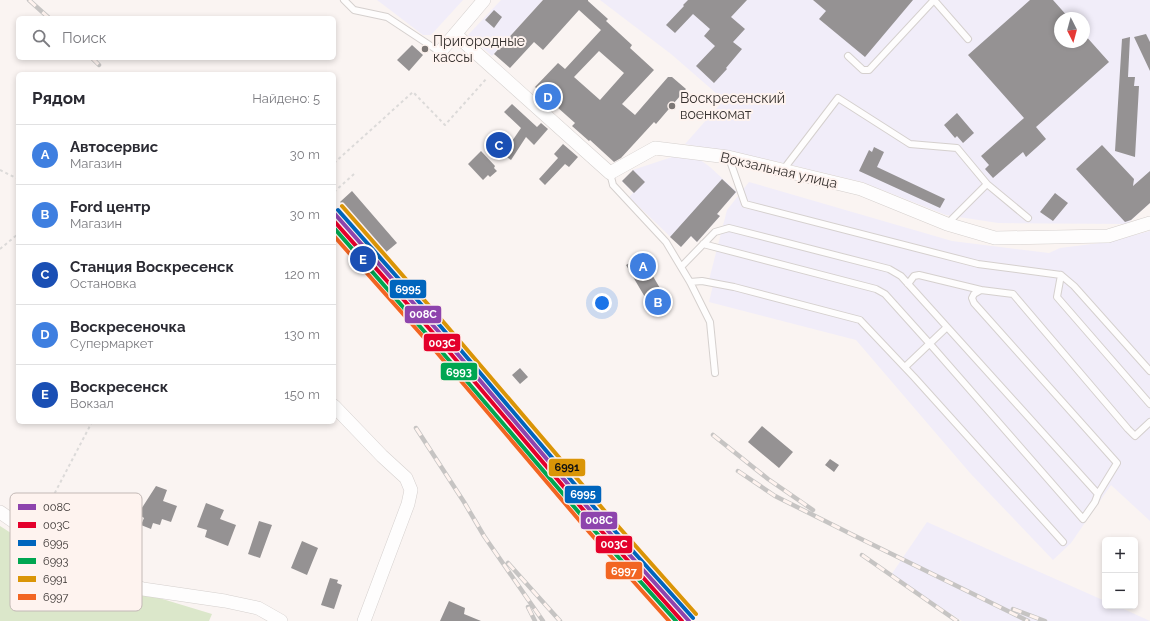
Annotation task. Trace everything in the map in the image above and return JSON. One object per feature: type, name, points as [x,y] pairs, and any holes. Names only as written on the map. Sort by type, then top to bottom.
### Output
[{"type":"street","points":[[440,52],[484,0]]},
{"type":"street","points":[[455,34],[610,173]]},
{"type":"street","name":"Вокзальная улица","points":[[610,173],[655,148],[728,157],[861,189],[947,224],[995,238],[1108,236],[1150,223]]},
{"type":"street","points":[[336,408],[382,456],[406,478],[411,490],[408,504],[364,621]]},
{"type":"street","points":[[0,512],[10,519]]},
{"type":"street","points":[[142,589],[225,601],[258,608],[281,621]]},
{"type":"lane","points":[[344,0],[354,10],[387,17],[440,52]]},
{"type":"lane","points":[[848,56],[863,70],[869,70],[934,0],[968,39]]},
{"type":"lane","points":[[783,170],[838,98],[910,144],[957,148],[987,184],[1028,218]]},
{"type":"lane","points":[[728,157],[745,204],[978,264],[1061,275],[1074,286],[1150,371]]},
{"type":"lane","points":[[610,173],[613,186],[666,242],[690,282],[710,322],[715,374]]},
{"type":"lane","points":[[947,224],[987,184]]},
{"type":"lane","points":[[681,267],[715,232],[729,228],[889,269],[901,276],[1098,494]]},
{"type":"lane","points":[[703,244],[876,289],[885,294],[1083,519],[1095,502],[1098,494],[1117,463],[974,302],[972,298],[974,294],[981,290]]},
{"type":"lane","points":[[908,284],[914,276],[919,275],[981,290],[1013,294],[1135,436],[1150,422]]},
{"type":"lane","points":[[1061,275],[1057,297],[1150,404]]},
{"type":"lane","points":[[690,282],[702,282],[734,287],[860,320],[905,367],[1063,542]]},
{"type":"lane","points":[[905,367],[947,328]]},
{"type":"path","points":[[336,161],[413,92],[445,125],[494,69]]},
{"type":"path","points":[[0,170],[16,177]]},
{"type":"path","points":[[336,190],[354,174]]},
{"type":"path","points":[[0,249],[16,236]]},
{"type":"path","points":[[55,493],[91,424]]},
{"type":"shaded area","points":[[377,0],[463,0],[431,35],[423,35]]},
{"type":"shaded area","points":[[501,0],[543,0],[492,56],[468,35]]},
{"type":"shaded area","points":[[600,0],[1150,0],[1150,203],[1127,224],[998,223],[946,215],[862,182],[766,159],[685,144],[724,100],[671,54]]},
{"type":"shaded area","points":[[686,156],[699,159],[737,192],[717,213],[720,216],[697,242],[691,236],[681,247],[629,197],[633,193],[622,181],[633,170],[672,157]]},
{"type":"shaded area","points":[[749,182],[952,241],[1049,253],[1060,248],[1108,242],[1150,231],[1150,521],[1111,485],[1071,543],[1053,560],[970,473],[856,340],[709,302],[714,281],[709,280],[727,210]]},
{"type":"shaded area","points":[[927,522],[1102,600],[1102,609],[1124,609],[1150,621],[962,621],[891,575]]},
{"type":"green space","points":[[0,526],[10,532],[10,611],[142,611],[142,593],[212,614],[209,621],[0,621]]},
{"type":"building","points":[[543,0],[588,0],[608,19],[606,21],[632,45],[630,48],[654,70],[622,104],[635,115],[668,77],[672,77],[686,89],[656,124],[654,122],[621,158],[614,162],[572,126],[575,123],[557,107],[554,110],[540,97],[543,94],[535,87],[558,63],[565,69],[601,30],[579,10],[543,50],[534,42],[510,68],[494,54]],"holes":[[[599,51],[624,73],[600,100],[574,77]]]},
{"type":"building","points":[[688,0],[747,0],[731,17],[745,29],[733,42],[742,49],[714,83],[696,66],[715,46],[704,36],[710,29],[693,14],[675,33],[666,25]]},
{"type":"building","points":[[813,0],[913,0],[865,57],[819,19],[826,11]]},
{"type":"building","points":[[1030,0],[1053,0],[1064,12],[1054,12],[1054,48],[1090,48],[1090,41],[1109,62],[1036,127],[1046,139],[1026,157],[1023,152],[993,178],[985,169],[989,165],[981,156],[1024,118],[968,55]]},
{"type":"building","points":[[494,10],[502,17],[494,28],[485,20]]},
{"type":"building","points":[[1146,34],[1150,42],[1150,71],[1134,37]]},
{"type":"building","points":[[1130,37],[1128,77],[1135,77],[1134,86],[1139,86],[1135,157],[1115,151],[1122,39]]},
{"type":"building","points":[[412,45],[423,55],[409,71],[397,60]]},
{"type":"building","points":[[512,104],[537,127],[541,123],[548,129],[534,145],[526,137],[511,160],[490,146],[497,136],[510,144],[521,128],[504,112]]},
{"type":"building","points":[[957,113],[974,133],[963,143],[957,136],[955,138],[944,125]]},
{"type":"building","points":[[563,144],[578,157],[569,167],[565,164],[545,185],[539,179],[558,158],[554,154]]},
{"type":"building","points":[[1102,145],[1134,179],[1133,186],[1150,171],[1150,203],[1131,220],[1125,222],[1076,169]]},
{"type":"building","points":[[874,147],[884,152],[877,167],[945,199],[940,208],[859,171],[869,150],[872,152]]},
{"type":"building","points":[[481,151],[495,166],[494,168],[497,171],[490,177],[488,175],[483,180],[468,164]]},
{"type":"building","points":[[633,170],[645,182],[634,193],[622,181]]},
{"type":"building","points":[[722,179],[736,192],[717,214],[720,216],[697,242],[691,236],[681,247],[670,237]]},
{"type":"building","points":[[352,191],[397,243],[385,253],[340,202]]},
{"type":"building","points":[[1055,193],[1068,203],[1053,221],[1040,212]]},
{"type":"building","points":[[641,256],[667,300],[652,309],[626,265]]},
{"type":"building","points":[[520,368],[528,377],[520,384],[512,375]]},
{"type":"building","points":[[762,426],[793,452],[779,468],[748,442]]},
{"type":"building","points":[[830,459],[839,465],[834,472],[825,465]]},
{"type":"building","points":[[156,486],[167,490],[163,501],[177,506],[171,522],[162,519],[160,525],[153,523],[151,529],[142,525],[144,518],[142,517],[142,508]]},
{"type":"building","points":[[206,503],[224,510],[220,519],[236,525],[228,546],[205,537],[207,530],[197,527]]},
{"type":"building","points":[[259,521],[272,525],[260,558],[248,554]]},
{"type":"building","points":[[302,541],[318,548],[307,575],[291,568]]},
{"type":"building","points":[[330,578],[338,580],[337,583],[342,585],[334,609],[321,605]]},
{"type":"building","points":[[449,601],[465,608],[464,614],[481,621],[440,621]]},
{"type":"railway","points":[[29,0],[47,16]]},
{"type":"railway","points":[[94,60],[99,65]]},
{"type":"railway","points":[[416,428],[484,536],[543,621]]},
{"type":"railway","points":[[713,435],[768,479],[813,510]]},
{"type":"railway","points":[[738,471],[775,496],[1028,621]]},
{"type":"railway","points":[[862,555],[957,621]]},
{"type":"railway","points":[[508,563],[560,621]]},
{"type":"railway","points":[[528,607],[535,621]]},
{"type":"railway","points":[[1013,609],[1045,621]]},
{"type":"transit line","name":"6991","points":[[342,206],[609,516],[696,614]]},
{"type":"transit line","name":"6995","points":[[338,210],[442,328],[605,520],[693,618]]},
{"type":"transit line","name":"008С","points":[[336,215],[438,331],[601,523],[689,621]]},
{"type":"transit line","name":"003С","points":[[336,223],[434,334],[597,526],[682,621]]},
{"type":"transit line","name":"6993","points":[[336,230],[593,529],[676,621]]},
{"type":"transit line","name":"6997","points":[[336,238],[427,341],[590,533],[669,621]]},
{"type":"place","name":"Пригородные кассы","points":[[425,49]]},
{"type":"place","name":"Воскресеночка","points":[[548,97]]},
{"type":"place","name":"Воскресенский военкомат","points":[[672,106]]},
{"type":"place","name":"Станция Воскресенск","points":[[499,145]]},
{"type":"place","name":"Воскресенск","points":[[363,259]]},
{"type":"place","name":"Автосервис","points":[[643,266]]},
{"type":"place","name":"Ford центр","points":[[658,302]]}]
